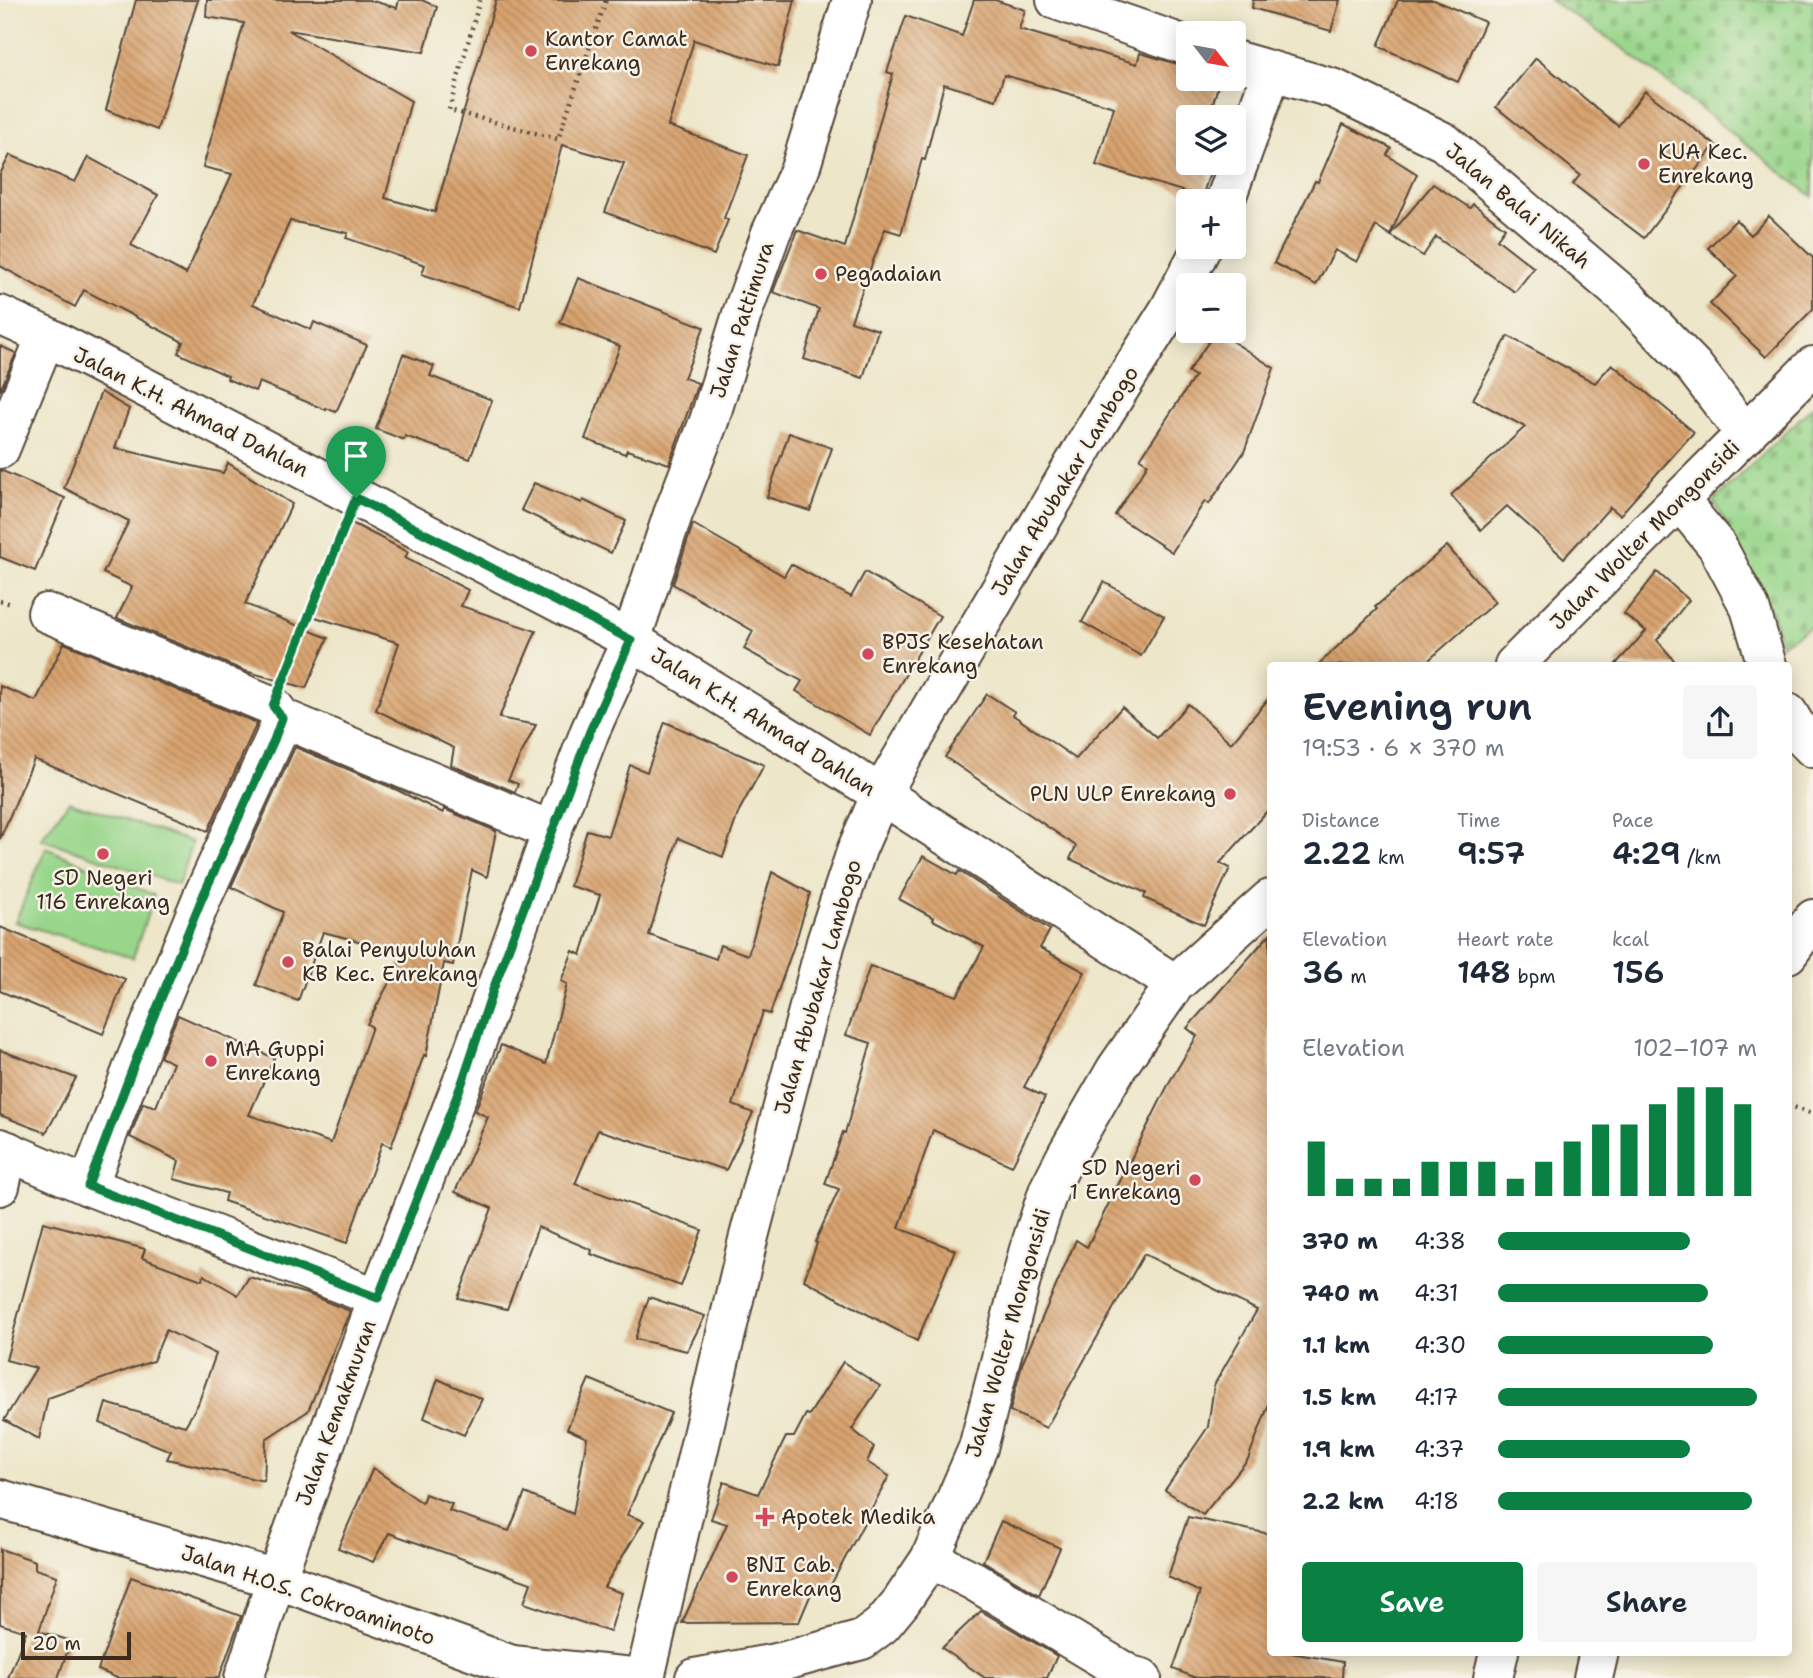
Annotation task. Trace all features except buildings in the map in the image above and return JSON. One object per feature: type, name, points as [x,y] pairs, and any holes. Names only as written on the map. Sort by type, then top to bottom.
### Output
[{"type":"main road","name":"Jalan Pattimura","points":[[631,640],[673,514],[709,421],[767,245],[800,169],[852,0]]},
{"type":"main road","points":[[1056,0],[1176,42]]},
{"type":"main road","name":"Jalan Balai Nikah","points":[[1246,63],[1335,89],[1444,142],[1626,297],[1694,367],[1746,435]]},
{"type":"main road","points":[[1229,189],[1272,71]]},
{"type":"main road","name":"Jalan Abubakar Lambogo","points":[[644,1678],[747,1244],[826,942],[857,849],[881,794],[1084,447],[1169,310],[1196,259]]},
{"type":"main road","name":"Jalan K.H. Ahmad Dahlan","points":[[0,315],[46,336],[631,640],[881,794],[1175,984]]},
{"type":"main road","points":[[0,449],[46,336]]},
{"type":"main road","name":"Jalan Wolter Mongonsidi","points":[[1517,662],[1813,366]]},
{"type":"main road","points":[[1680,501],[1717,546],[1749,608],[1761,661]]},
{"type":"main road","points":[[47,613],[552,831]]},
{"type":"main road","name":"Jalan Kemakmuran","points":[[244,1678],[276,1579],[378,1298],[462,1083],[552,831],[590,731],[631,640]]},
{"type":"main road","points":[[88,1186],[202,898],[274,740],[277,712]]},
{"type":"main road","points":[[1792,720],[1802,738],[1813,748]]},
{"type":"main road","name":"Jalan Wolter Mongonsidi","points":[[695,1678],[781,1662],[862,1640],[882,1625],[930,1559],[978,1448],[1028,1253],[1049,1189],[1116,1069],[1175,984],[1267,902]]},
{"type":"main road","points":[[1792,948],[1813,919]]},
{"type":"main road","points":[[3,1162],[88,1186],[378,1298]]},
{"type":"main road","name":"Jalan H.O.S. Cokroaminoto","points":[[0,1499],[276,1579],[522,1672],[644,1678]]},
{"type":"main road","points":[[930,1559],[974,1581],[1130,1675],[1142,1678]]},
{"type":"main road","points":[[1493,1678],[1498,1656]]},
{"type":"main road","points":[[1592,1678],[1597,1656]]},
{"type":"path","points":[[480,0],[449,110],[558,139],[606,0]]},
{"type":"path","points":[[277,712],[356,498]]},
{"type":"path","points":[[1792,1106],[1813,1114]]},
{"type":"green space","points":[[1550,0],[1813,0],[1813,197],[1623,48]]},
{"type":"green space","points":[[1813,406],[1813,625],[1781,645],[1772,612],[1714,501]]},
{"type":"green space","points":[[69,801],[192,842],[178,885],[41,839]]},
{"type":"green space","points":[[46,848],[154,895],[133,958],[15,922]]},
{"type":"place","name":"Kantor Camat Enrekang","points":[[531,51]]},
{"type":"place","name":"KUA Kec. Enrekang","points":[[1644,164]]},
{"type":"place","name":"Pegadaian","points":[[821,274]]},
{"type":"place","name":"BPJS Kesehatan Enrekang","points":[[868,654]]},
{"type":"place","name":"PLN ULP Enrekang","points":[[1230,794]]},
{"type":"place","name":"SD Negeri 116 Enrekang","points":[[103,854]]},
{"type":"place","name":"Balai Penyuluhan KB Kec. Enrekang","points":[[288,962]]},
{"type":"place","name":"MA Guppi Enrekang","points":[[211,1061]]},
{"type":"place","name":"SD Negeri 1 Enrekang","points":[[1195,1180]]},
{"type":"place","name":"Apotek Medika","points":[[765,1517]]},
{"type":"place","name":"BNI Cab. Enrekang","points":[[732,1577]]},
{"type":"route","points":[[356,498],[631,640],[590,731],[494,987],[462,1083],[378,1298],[88,1186],[202,898],[274,740],[282,718],[273,706],[356,498]]}]
